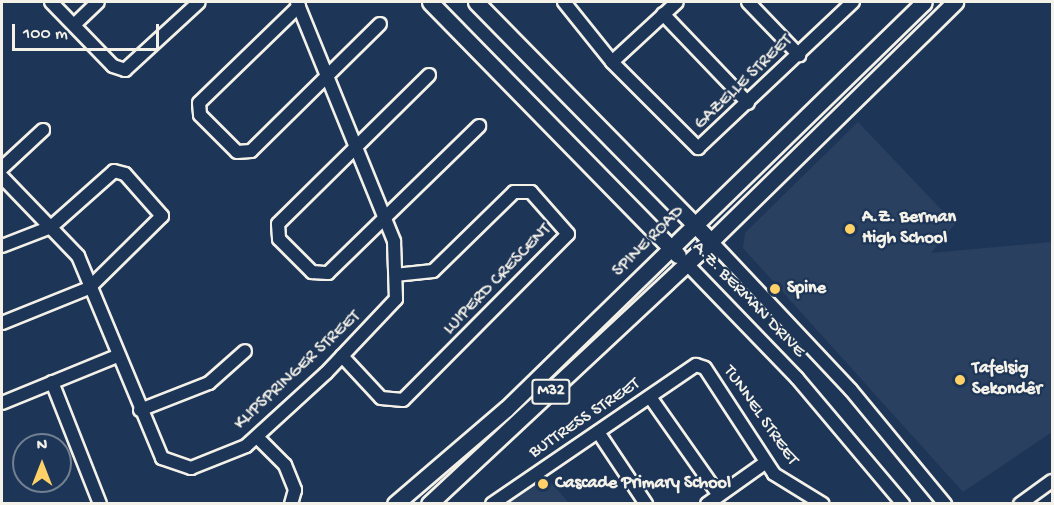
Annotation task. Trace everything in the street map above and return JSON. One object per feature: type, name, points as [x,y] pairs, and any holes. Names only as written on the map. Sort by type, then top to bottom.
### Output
[{"type":"main road","name":"A.Z. BERMAN DRIVE","points":[[430,2],[686,263]]},
{"type":"main road","name":"A.Z. BERMAN DRIVE","points":[[476,2],[711,241]]},
{"type":"main road","name":"SPINE ROAD","points":[[395,504],[481,432],[924,2]]},
{"type":"main road","name":"M32","points":[[429,504],[711,241],[955,2]]},
{"type":"street","points":[[51,2],[113,66],[125,70],[199,2]]},
{"type":"street","points":[[74,25],[98,2]]},
{"type":"street","points":[[612,63],[677,2]]},
{"type":"street","points":[[748,2],[799,54]]},
{"type":"street","name":"GAZELLE STREET","points":[[568,3],[612,63],[698,148],[748,103],[849,3]]},
{"type":"street","points":[[298,4],[200,100],[200,115],[232,150],[246,153],[380,24]]},
{"type":"street","name":"KLIPSPRINGER STREET","points":[[2,177],[78,256],[89,288],[158,453],[177,467],[197,466],[258,438],[391,308],[397,275],[397,251],[298,4]]},
{"type":"street","points":[[663,15],[748,103]]},
{"type":"street","points":[[429,75],[357,149],[278,224],[279,239],[320,277],[385,219],[479,126]]},
{"type":"street","points":[[2,168],[43,130]]},
{"type":"street","points":[[2,246],[51,228],[114,171],[125,174],[160,210],[161,219],[89,288],[2,323]]},
{"type":"street","name":"LUIPERD CRESCENT","points":[[342,356],[381,398],[403,400],[568,234],[531,192],[514,192],[433,271],[397,275]]},
{"type":"street","name":"A.Z. BERMAN DRIVE","points":[[711,241],[851,390],[945,504]]},
{"type":"street","name":"A.Z. BERMAN DRIVE","points":[[686,263],[797,378],[903,504]]},
{"type":"street","points":[[140,410],[209,382],[245,351]]},
{"type":"street","points":[[2,404],[117,356]]},
{"type":"street","name":"BUTTRESS STREET","points":[[492,504],[699,365]]},
{"type":"street","name":"TUNNEL STREET","points":[[699,365],[780,480],[818,502]]},
{"type":"street","points":[[52,382],[100,504]]},
{"type":"street","points":[[650,397],[719,495]]},
{"type":"street","points":[[598,432],[646,504]]},
{"type":"street","points":[[258,438],[285,465],[295,490],[291,504]]},
{"type":"street","points":[[707,504],[766,462]]},
{"type":"street","points":[[1020,504],[1053,481]]},
{"type":"shaded area","points":[[858,122],[955,224],[931,253],[1052,242],[1052,432],[963,492],[743,248],[745,233]]},
{"type":"shaded area","name":"Cascade Primary School","points":[[544,475],[569,503],[503,504]]},
{"type":"place","name":"A.Z. Berman High School","points":[[850,229]]},
{"type":"place","name":"Spine","points":[[775,289]]},
{"type":"place","name":"Tafelsig Sekondêr","points":[[960,380]]},
{"type":"place","name":"Cascade Primary School","points":[[543,484]]}]
